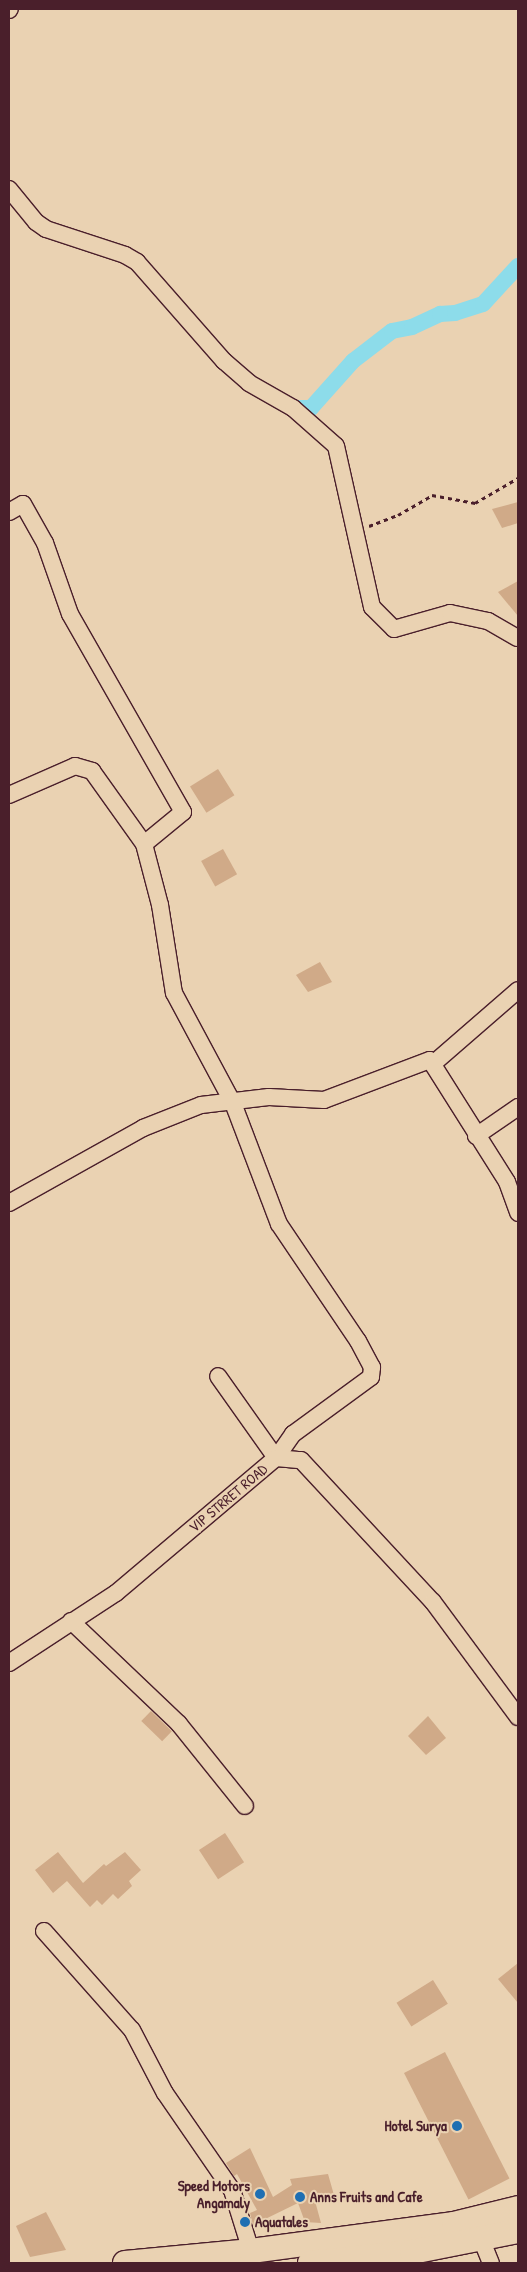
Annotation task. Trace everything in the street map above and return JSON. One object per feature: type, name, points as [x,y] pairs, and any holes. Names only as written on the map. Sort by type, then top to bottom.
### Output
[{"type":"highway","points":[[125,2263],[251,2252],[454,2224],[518,2208]]},
{"type":"highway","points":[[310,2263],[482,2241],[518,2231]]},
{"type":"street","points":[[9,189],[36,222],[46,229],[126,255],[137,262],[224,361],[249,383],[293,408],[336,446],[372,607],[394,629],[450,613],[488,621],[518,638]]},
{"type":"street","points":[[9,512],[24,504],[45,543],[70,614],[183,812],[144,844]]},
{"type":"street","points":[[9,795],[75,766],[92,771],[144,844],[160,905],[174,993],[233,1103],[279,1224],[358,1341],[372,1367],[371,1377],[293,1434],[276,1458],[218,1376]]},
{"type":"street","points":[[434,1062],[518,990]]},
{"type":"street","points":[[9,1203],[143,1128],[201,1106],[268,1097],[324,1100],[430,1060],[434,1062],[476,1136],[506,1182],[518,1213]]},
{"type":"street","points":[[476,1136],[518,1106]]},
{"type":"street","name":"VIP STRRET ROAD","points":[[9,1663],[116,1593],[276,1458],[301,1460],[433,1602],[518,1717]]},
{"type":"street","points":[[71,1621],[179,1724],[245,1806]]},
{"type":"street","points":[[44,1931],[132,2030],[165,2093],[232,2190],[251,2252]]},
{"type":"street","points":[[482,2241],[492,2263]]},
{"type":"path","points":[[360,529],[398,515],[432,495],[475,503],[518,478]]},
{"type":"building","points":[[518,502],[518,523],[502,528],[492,509]]},
{"type":"building","points":[[518,581],[518,616],[498,592]]},
{"type":"building","points":[[218,769],[234,795],[206,813],[190,786]]},
{"type":"building","points":[[223,849],[237,874],[215,886],[201,861]]},
{"type":"building","points":[[320,962],[332,982],[308,992],[296,975]]},
{"type":"building","points":[[151,1711],[172,1731],[162,1741],[141,1721]]},
{"type":"building","points":[[428,1716],[446,1738],[426,1755],[408,1736]]},
{"type":"building","points":[[225,1833],[244,1862],[218,1879],[199,1850]]},
{"type":"building","points":[[58,1852],[83,1883],[104,1864],[106,1866],[125,1852],[141,1870],[129,1881],[132,1886],[118,1899],[113,1894],[102,1905],[97,1900],[90,1907],[67,1881],[53,1893],[35,1870]]},
{"type":"building","points":[[518,1963],[518,2003],[498,1979]]},
{"type":"building","points":[[433,1980],[448,2004],[411,2027],[397,2003]]},
{"type":"building","name":"Hotel Surya","points":[[445,2052],[509,2179],[468,2199],[404,2073]]},
{"type":"building","points":[[250,2148],[273,2197],[292,2185],[290,2179],[328,2174],[334,2195],[327,2202],[315,2201],[321,2223],[305,2222],[298,2203],[253,2225],[250,2213],[257,2210],[237,2174],[234,2176],[226,2163]]},
{"type":"building","points":[[46,2212],[66,2250],[30,2257],[16,2226]]},
{"type":"waterway","points":[[293,408],[311,408],[353,361],[392,331],[412,327],[440,314],[455,313],[483,304],[518,266]]},
{"type":"place","name":"Hotel Surya","points":[[457,2126]]},
{"type":"place","name":"Speed Motors Angamaly","points":[[260,2194]]},
{"type":"place","name":"Anns Fruits and Cafe","points":[[300,2197]]},
{"type":"place","name":"Aquatales","points":[[245,2222]]}]
